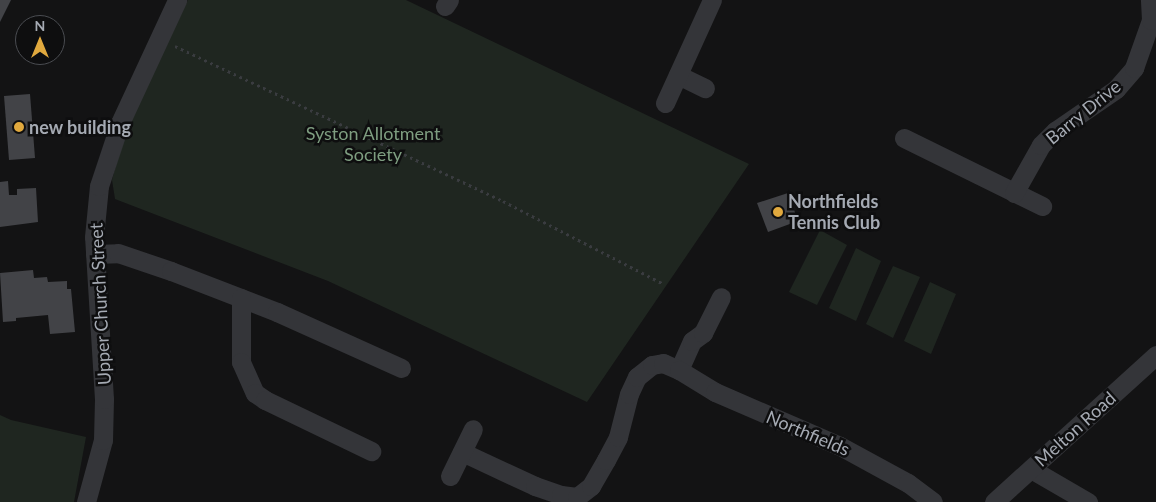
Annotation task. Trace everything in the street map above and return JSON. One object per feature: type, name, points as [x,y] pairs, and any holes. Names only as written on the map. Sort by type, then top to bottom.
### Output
[{"type":"street","name":"Upper Church Street","points":[[86,502],[103,440],[104,399],[95,254],[96,211],[106,164],[120,123],[177,0]]},
{"type":"street","points":[[665,103],[712,0]]},
{"type":"street","name":"Barry Drive","points":[[1014,193],[1041,145],[1056,131],[1116,88],[1134,68],[1151,20],[1150,0]]},
{"type":"street","points":[[678,75],[706,88]]},
{"type":"street","points":[[904,138],[1042,206]]},
{"type":"street","points":[[95,254],[118,253],[241,298],[401,368]]},
{"type":"street","points":[[680,370],[692,342],[703,333],[720,297]]},
{"type":"street","points":[[241,298],[241,362],[255,393],[265,400],[371,451]]},
{"type":"street","name":"Melton Road","points":[[994,502],[1156,355]]},
{"type":"street","name":"Northfields","points":[[462,452],[535,486],[578,499],[591,486],[618,437],[629,394],[637,377],[652,365],[663,364],[680,370],[715,392],[855,453],[908,483],[933,502]]},
{"type":"street","points":[[450,476],[473,429]]},
{"type":"street","points":[[1031,468],[1088,502]]},
{"type":"path","points":[[158,38],[503,201],[662,283]]},
{"type":"green space","name":"Syston Allotment Society","points":[[188,0],[406,0],[749,164],[587,402],[328,281],[115,199],[112,180],[119,154],[135,111]]},
{"type":"green space","points":[[820,230],[847,245],[817,305],[789,292]]},
{"type":"green space","points":[[856,248],[881,261],[856,321],[829,308]]},
{"type":"green space","points":[[893,266],[920,277],[893,338],[866,324]]},
{"type":"green space","points":[[930,282],[956,294],[931,354],[904,341]]},
{"type":"green space","points":[[0,415],[11,420],[86,437],[74,502],[0,502]]},
{"type":"building","points":[[0,0],[11,0],[0,22]]},
{"type":"building","name":"new building","points":[[30,94],[35,158],[9,160],[4,96]]},
{"type":"building","points":[[8,181],[9,195],[17,195],[17,189],[36,188],[38,222],[0,227],[0,182]]},
{"type":"building","name":"Northfields Tennis Club","points":[[788,193],[798,221],[768,232],[757,203]]},
{"type":"building","points":[[33,270],[34,278],[47,277],[48,282],[67,281],[67,289],[71,289],[75,332],[50,334],[48,315],[16,318],[16,321],[3,322],[0,273]]},
{"type":"place","name":"new building","points":[[19,127]]},
{"type":"place","name":"Northfields Tennis Club","points":[[778,212]]}]
